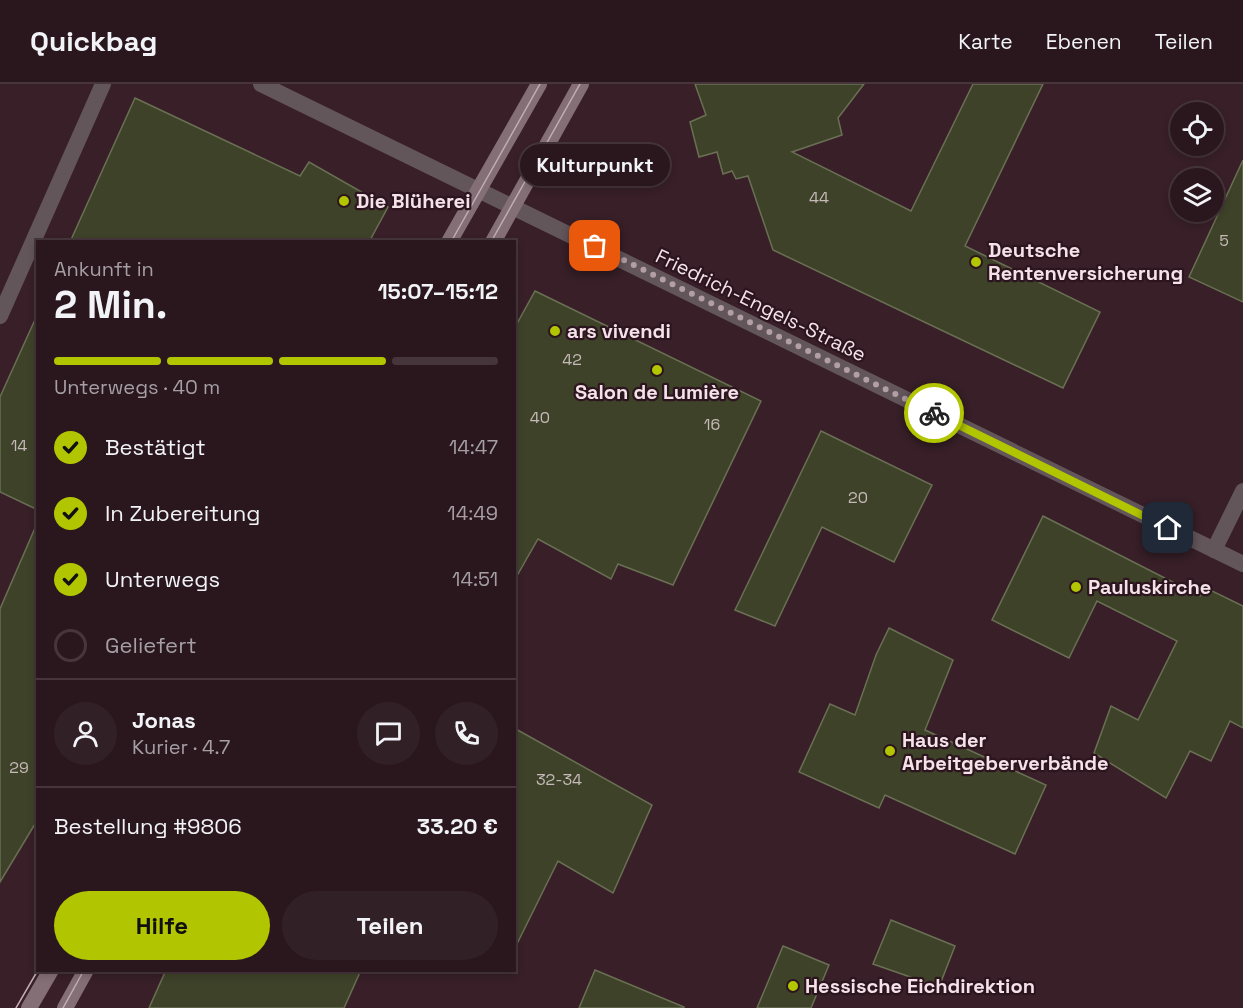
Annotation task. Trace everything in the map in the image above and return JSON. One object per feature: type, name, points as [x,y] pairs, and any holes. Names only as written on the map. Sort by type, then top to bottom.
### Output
[{"type":"main road","points":[[450,240],[539,84]]},
{"type":"main road","points":[[494,240],[581,84]]},
{"type":"main road","points":[[29,1008],[50,972]]},
{"type":"main road","points":[[65,1008],[85,972]]},
{"type":"street","points":[[0,316],[103,84]]},
{"type":"street","name":"Friedrich-Engels-Straße","points":[[261,84],[1243,564]]},
{"type":"street","points":[[1214,550],[1243,490]]},
{"type":"building","points":[[695,84],[864,84],[838,118],[842,135],[792,152],[911,211],[973,84],[1043,84],[965,246],[1100,312],[1063,388],[773,250],[748,176],[736,179],[732,171],[723,174],[717,152],[699,157],[690,122],[706,115]]},
{"type":"building","points":[[135,98],[300,176],[309,162],[388,207],[370,240],[71,240]]},
{"type":"building","points":[[1243,160],[1243,302],[1189,277],[1214,222],[1224,222],[1224,201]]},
{"type":"building","points":[[535,291],[761,401],[673,585],[618,564],[611,579],[538,539],[516,578],[516,325]]},
{"type":"building","points":[[36,317],[36,509],[0,492],[0,397]]},
{"type":"building","points":[[821,431],[932,485],[894,562],[822,527],[775,626],[735,610]]},
{"type":"building","points":[[1043,516],[1200,596],[1204,587],[1243,606],[1243,728],[1230,721],[1211,761],[1190,751],[1166,798],[1094,753],[1111,706],[1138,720],[1177,641],[1097,601],[1069,658],[992,620]]},
{"type":"building","points":[[36,526],[36,822],[0,882],[0,609]]},
{"type":"building","name":"Haus der Arbeitgeberverbände","points":[[889,628],[953,660],[925,730],[1046,785],[1015,854],[885,795],[879,808],[799,772],[830,704],[855,715],[876,655]]},
{"type":"building","points":[[516,729],[652,805],[613,893],[558,861],[516,946]]},
{"type":"building","points":[[891,920],[955,946],[939,987],[873,964]]},
{"type":"building","name":"Hessische Eichdirektion","points":[[783,946],[829,965],[811,1008],[757,1008]]},
{"type":"building","points":[[595,970],[684,1007],[684,1008],[579,1008]]},
{"type":"building","points":[[165,972],[360,972],[344,1008],[149,1008]]},
{"type":"tram line","points":[[452,240],[540,84]]},
{"type":"tram line","points":[[492,240],[580,84]]},
{"type":"tram line","points":[[16,1008],[37,972]]},
{"type":"tram line","points":[[63,1008],[83,972]]},
{"type":"way so far","points":[[595,246],[934,413]]},
{"type":"place","name":"Die Blüherei","points":[[344,201]]},
{"type":"place","name":"Kulturpunkt","points":[[595,246]]},
{"type":"place","name":"Deutsche Rentenversicherung","points":[[976,262]]},
{"type":"place","name":"ars vivendi","points":[[555,331]]},
{"type":"place","name":"Salon de Lumière","points":[[657,370]]},
{"type":"place","name":"Pauluskirche","points":[[1076,587]]},
{"type":"place","name":"Haus der Arbeitgeberverbände","points":[[890,751]]},
{"type":"place","name":"Hessische Eichdirektion","points":[[793,986]]},
{"type":"route","points":[[934,413],[1168,528]]}]
